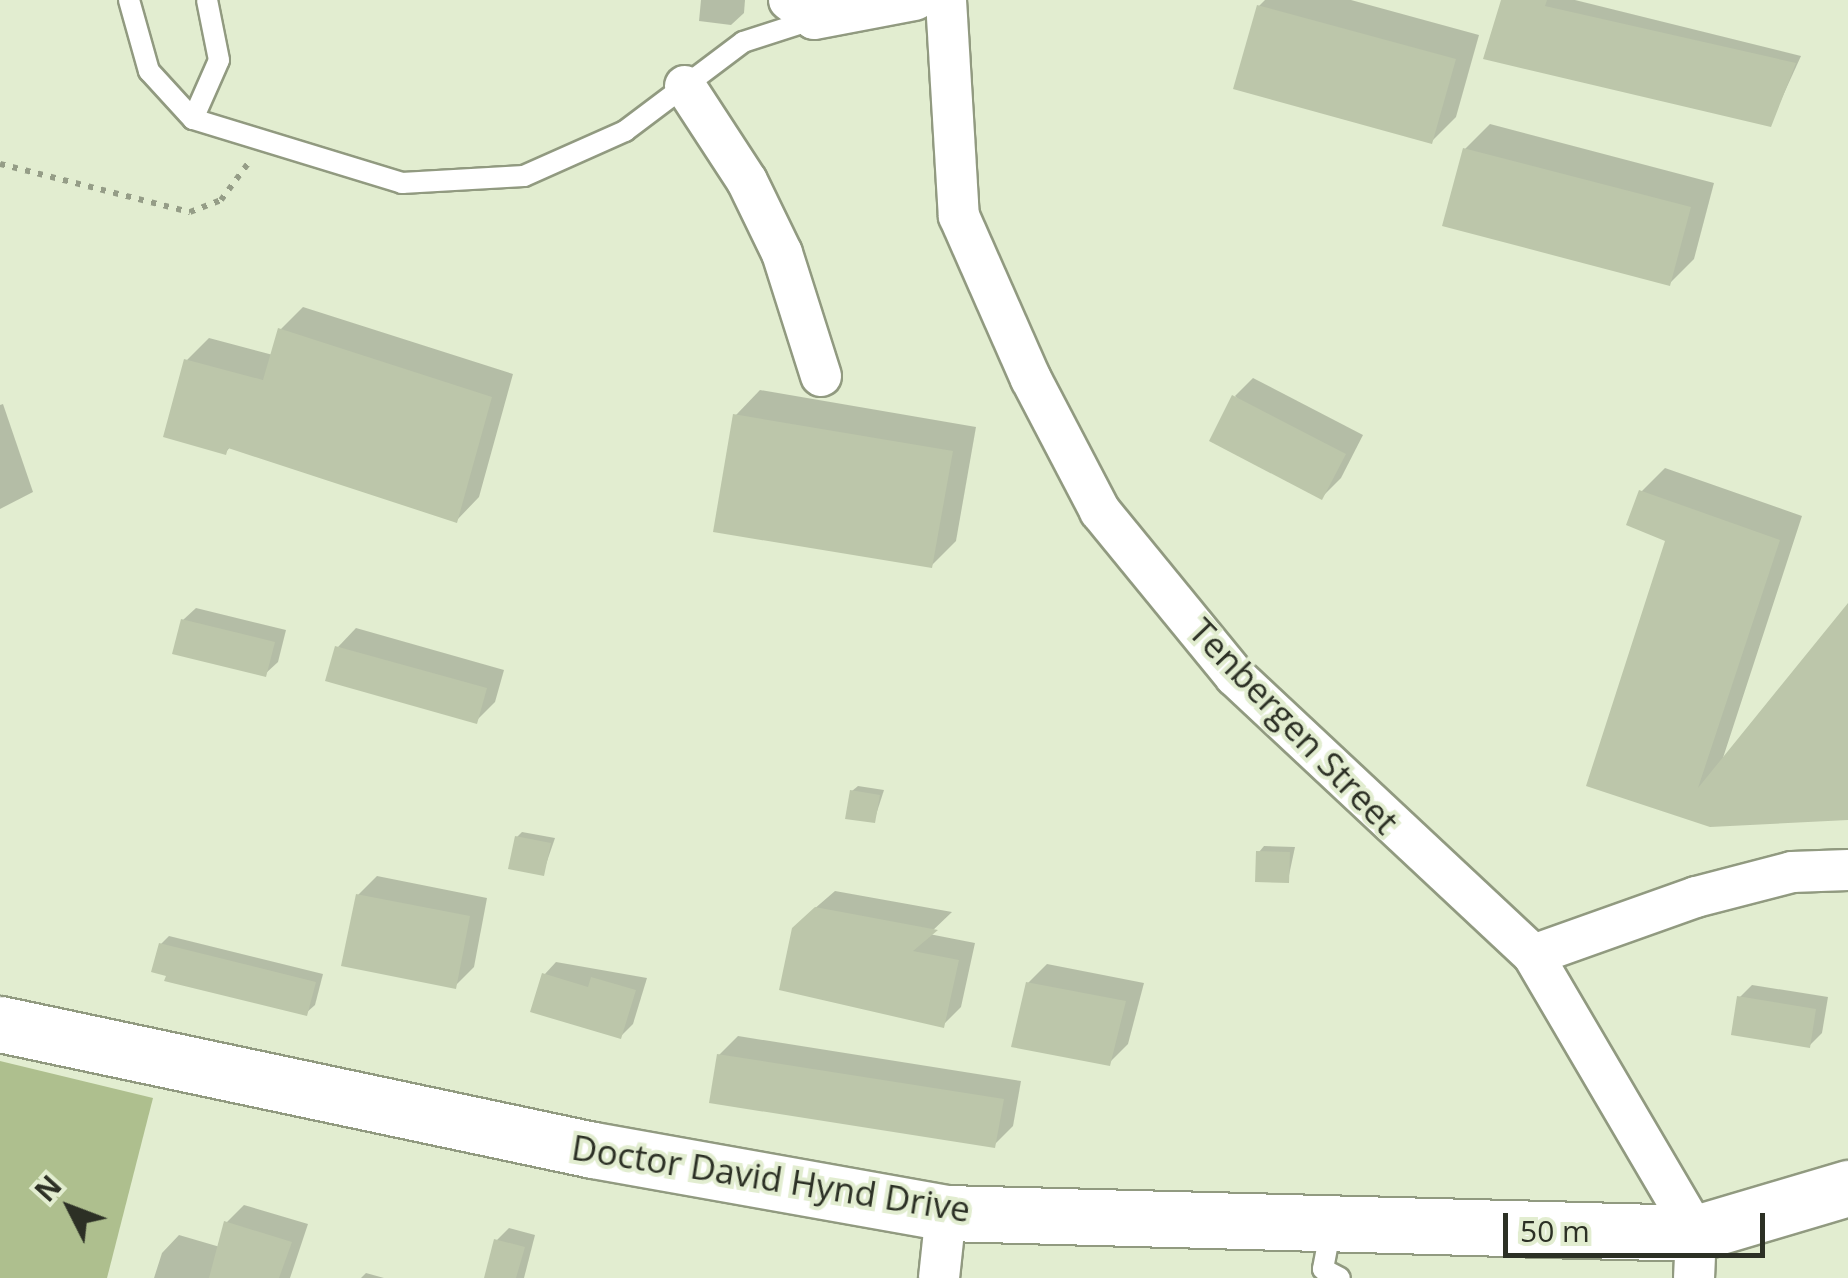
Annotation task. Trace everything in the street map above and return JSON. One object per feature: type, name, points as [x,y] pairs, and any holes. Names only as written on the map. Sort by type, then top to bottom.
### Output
[{"type":"main road","name":"Doctor David Hynd Drive","points":[[0,1024],[594,1150],[946,1213],[1328,1263],[1695,1256],[1848,1188]]},
{"type":"street","points":[[802,10],[915,0]]},
{"type":"street","name":"Tenbergen Street","points":[[946,0],[958,216],[1030,379],[1100,511],[1235,676],[1533,954],[1695,1256]]},
{"type":"street","points":[[685,86],[747,181],[782,253],[822,376]]},
{"type":"street","points":[[1533,954],[1696,896],[1792,872],[1848,870]]},
{"type":"street","points":[[939,1278],[946,1213]]},
{"type":"lane","points":[[129,0],[148,71],[193,119],[268,136],[402,183],[524,176],[625,131],[744,42],[802,10]]},
{"type":"lane","points":[[193,119],[219,60],[207,0]]},
{"type":"path","points":[[0,164],[190,212],[220,200],[268,136]]},
{"type":"green space","points":[[0,1061],[153,1098],[107,1278],[0,1278]]},
{"type":"building","points":[[1501,0],[1547,0],[1545,6],[1796,63],[1771,127],[1483,59]]},
{"type":"building","points":[[1257,5],[1456,59],[1432,144],[1233,89]]},
{"type":"building","points":[[1463,148],[1691,207],[1670,286],[1442,226]]},
{"type":"building","points":[[278,328],[492,397],[457,523],[228,448],[226,455],[163,437],[184,359],[263,380]]},
{"type":"building","points":[[1232,395],[1346,454],[1322,500],[1209,441]]},
{"type":"building","points":[[733,414],[953,451],[932,568],[713,532]]},
{"type":"building","points":[[1639,490],[1780,540],[1698,788],[1848,603],[1848,820],[1710,827],[1586,786],[1665,541],[1626,525]]},
{"type":"building","points":[[181,619],[275,642],[266,677],[172,654]]},
{"type":"building","points":[[335,646],[487,688],[477,724],[325,681]]},
{"type":"building","points":[[850,790],[880,795],[875,823],[845,819]]},
{"type":"building","points":[[515,836],[551,843],[544,876],[508,869]]},
{"type":"building","points":[[1256,851],[1290,852],[1289,883],[1255,882]]},
{"type":"building","points":[[356,894],[470,916],[456,989],[341,966]]},
{"type":"building","points":[[815,907],[938,930],[913,951],[959,960],[944,1028],[779,990],[792,928]]},
{"type":"building","points":[[159,943],[316,982],[307,1016],[164,981],[166,976],[151,972]]},
{"type":"building","points":[[542,973],[588,987],[591,977],[636,990],[621,1039],[530,1012]]},
{"type":"building","points":[[1026,982],[1126,1001],[1110,1066],[1011,1047]]},
{"type":"building","points":[[1737,996],[1816,1009],[1810,1048],[1731,1035]]},
{"type":"building","points":[[717,1054],[1004,1099],[995,1148],[709,1103]]},
{"type":"building","points":[[224,1221],[292,1242],[279,1278],[209,1278]]},
{"type":"building","points":[[494,1239],[525,1247],[516,1278],[484,1278]]}]
